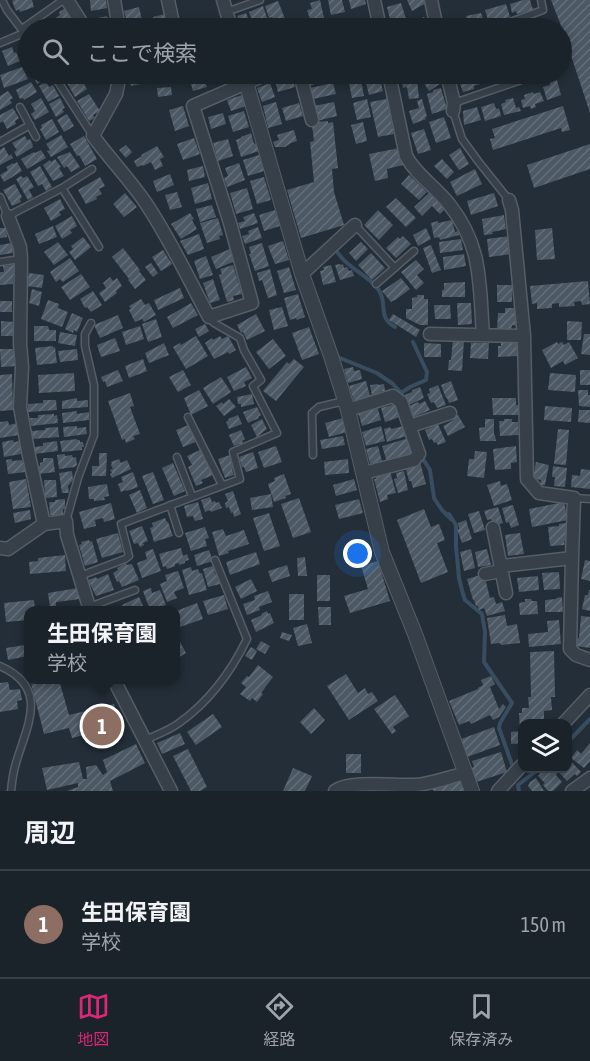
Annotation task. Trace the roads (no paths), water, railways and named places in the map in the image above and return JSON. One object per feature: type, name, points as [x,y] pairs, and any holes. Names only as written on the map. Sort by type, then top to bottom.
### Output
[{"type":"street","points":[[65,0],[78,18]]},
{"type":"street","points":[[114,0],[117,18]]},
{"type":"street","points":[[168,0],[172,18]]},
{"type":"street","points":[[374,0],[378,18]]},
{"type":"street","points":[[431,0],[435,18]]},
{"type":"street","points":[[117,84],[116,94],[93,136],[144,200],[183,264],[209,316],[252,303],[230,223],[193,106],[234,84]]},
{"type":"street","points":[[247,84],[302,274],[346,406],[382,552],[415,634],[472,791]]},
{"type":"street","points":[[303,84],[312,120]]},
{"type":"street","points":[[391,84],[406,156],[449,205],[470,238],[476,254],[483,335]]},
{"type":"street","points":[[449,84],[454,107]]},
{"type":"street","points":[[509,200],[512,210],[524,336],[527,479],[539,493],[574,498],[570,649],[576,655],[590,660]]},
{"type":"street","points":[[8,216],[20,247],[21,259],[20,407],[44,524]]},
{"type":"street","points":[[302,274],[355,225]]},
{"type":"street","points":[[430,334],[524,336]]},
{"type":"street","points":[[346,406],[393,396],[401,402],[419,454],[414,460],[364,473]]},
{"type":"street","points":[[410,426],[450,413]]},
{"type":"street","points":[[0,548],[8,549],[44,524],[66,521],[67,536],[89,606]]},
{"type":"street","points":[[493,528],[506,593]]},
{"type":"street","points":[[485,574],[501,569],[572,558]]},
{"type":"street","points":[[116,684],[171,791]]},
{"type":"street","points":[[567,719],[590,695]]},
{"type":"street","points":[[498,791],[518,770]]},
{"type":"street","points":[[335,791],[339,788],[365,784],[417,785],[466,773]]},
{"type":"street","points":[[572,791],[590,778]]},
{"type":"lane","points":[[2,0],[6,10],[18,25]]},
{"type":"lane","points":[[43,18],[65,0]]},
{"type":"lane","points":[[224,6],[260,0]]},
{"type":"lane","points":[[521,18],[543,10],[541,0]]},
{"type":"lane","points":[[0,43],[18,36]]},
{"type":"lane","points":[[59,84],[93,136]]},
{"type":"lane","points":[[509,200],[462,139],[454,107],[510,84]]},
{"type":"lane","points":[[20,107],[36,137]]},
{"type":"lane","points":[[0,142],[30,125]]},
{"type":"lane","points":[[0,197],[8,216],[62,188],[92,168]]},
{"type":"lane","points":[[62,188],[99,247]]},
{"type":"lane","points":[[355,225],[394,268]]},
{"type":"lane","points":[[376,284],[414,251]]},
{"type":"lane","points":[[0,262],[21,259]]},
{"type":"lane","points":[[80,576],[129,556],[121,524],[240,479],[233,452],[277,433],[253,386],[261,380],[240,338],[214,323],[209,316]]},
{"type":"lane","points":[[66,521],[78,478],[94,435],[94,385],[85,346],[85,334],[91,322]]},
{"type":"lane","points":[[313,455],[312,413],[319,407],[346,406]]},
{"type":"lane","points":[[188,417],[222,485]]},
{"type":"lane","points":[[177,457],[192,496]]},
{"type":"lane","points":[[574,498],[590,499]]},
{"type":"lane","points":[[170,505],[179,533]]},
{"type":"lane","points":[[145,740],[178,724],[216,690],[237,660],[248,639],[215,560]]},
{"type":"lane","points":[[97,606],[135,590]]},
{"type":"lane","points":[[0,666],[10,670],[24,682]]},
{"type":"lane","points":[[11,791],[15,765],[32,710],[25,684]]},
{"type":"waterway","points":[[338,253],[378,289],[383,300],[386,319],[395,327]]},
{"type":"waterway","points":[[340,358],[377,373],[401,393],[426,380],[427,372],[413,342]]},
{"type":"waterway","points":[[423,459],[430,470],[434,498],[451,519]]},
{"type":"waterway","points":[[449,514],[456,525],[459,578],[463,594],[465,600],[482,614],[485,632],[484,662],[512,703],[499,728],[514,770]]},
{"type":"waterway","points":[[572,738],[590,719]]},
{"type":"waterway","points":[[519,791],[518,785],[534,773]]},
{"type":"place","name":"生田保育園","points":[[102,726]]}]
